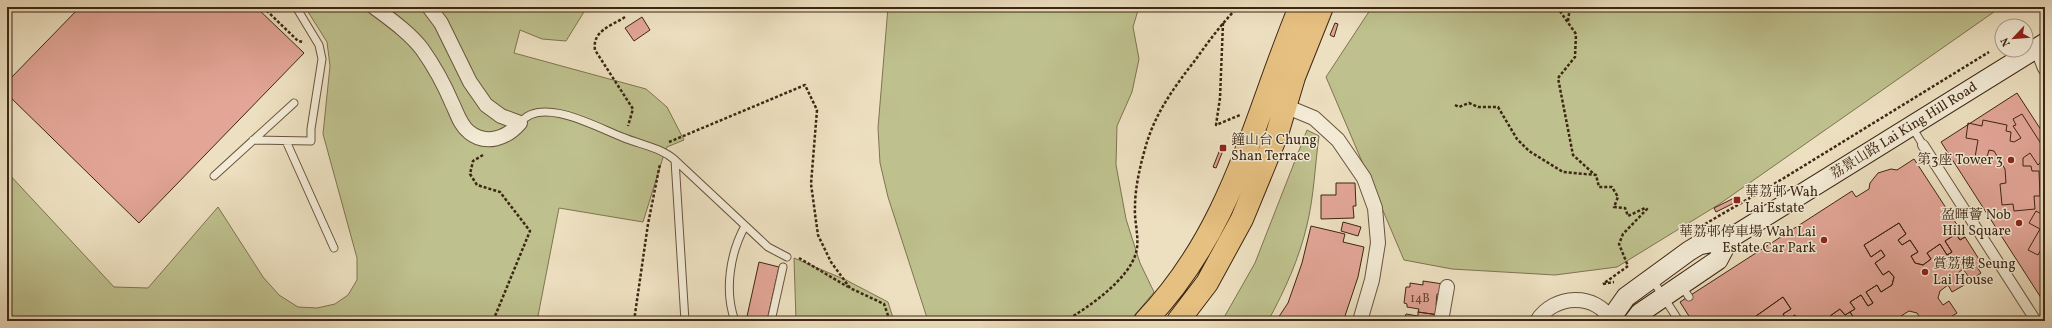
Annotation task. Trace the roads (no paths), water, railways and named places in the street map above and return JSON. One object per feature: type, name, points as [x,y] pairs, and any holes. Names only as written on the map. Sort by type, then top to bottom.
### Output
[{"type":"main road","points":[[1178,321],[1207,283],[1232,240],[1271,151],[1276,103],[1300,7]]},
{"type":"main road","points":[[1145,321],[1186,274],[1214,226],[1243,161],[1276,103],[1296,72],[1322,7]]},
{"type":"main road","name":"荔景山路 Lai King Hill Road","points":[[1611,320],[1626,297],[1651,277],[1699,245],[1729,239],[1911,125],[2041,46]]},
{"type":"main road","points":[[1611,320],[1637,317],[1664,297],[1685,291],[1718,260],[1729,239]]},
{"type":"street","points":[[374,7],[421,48],[437,72],[458,119],[468,132],[480,138],[501,138],[512,132],[520,123],[501,116],[486,105],[470,82],[441,23],[429,7]]},
{"type":"street","points":[[2041,46],[2045,68]]},
{"type":"street","points":[[1276,103],[1314,118],[1338,140],[1364,178],[1375,208],[1378,243],[1372,280],[1360,321]]},
{"type":"street","points":[[1923,145],[2036,321]]},
{"type":"street","points":[[1441,321],[1447,287]]},
{"type":"street","points":[[1537,321],[1543,313],[1558,304],[1576,298],[1597,305],[1611,320]]},
{"type":"lane","points":[[253,140],[311,141],[322,59],[319,45],[296,7]]},
{"type":"lane","points":[[214,176],[294,103]]},
{"type":"lane","points":[[520,123],[524,118],[538,113],[555,113],[577,118],[624,138],[662,150],[675,160],[768,247],[787,257]]},
{"type":"lane","points":[[1911,125],[1923,145]]},
{"type":"lane","points":[[286,141],[334,248]]},
{"type":"lane","points":[[675,160],[685,321]]},
{"type":"lane","points":[[735,321],[731,311],[729,283],[738,239],[745,226]]},
{"type":"lane","points":[[771,321],[783,267]]},
{"type":"lane","points":[[1651,277],[1680,321]]},
{"type":"place","name":"鐘山台 Chung Shan Terrace","points":[[1223,148]]},
{"type":"place","name":"第3座 Tower 3","points":[[2011,160]]},
{"type":"place","name":"華荔邨 Wah Lai Estate","points":[[1737,200]]},
{"type":"place","name":"盈暉薈 Nob Hill Square","points":[[2019,223]]},
{"type":"place","name":"華荔邨停車場 Wah Lai Estate Car Park","points":[[1824,240]]},
{"type":"place","name":"賞荔樓 Seung Lai House","points":[[1925,272]]}]
